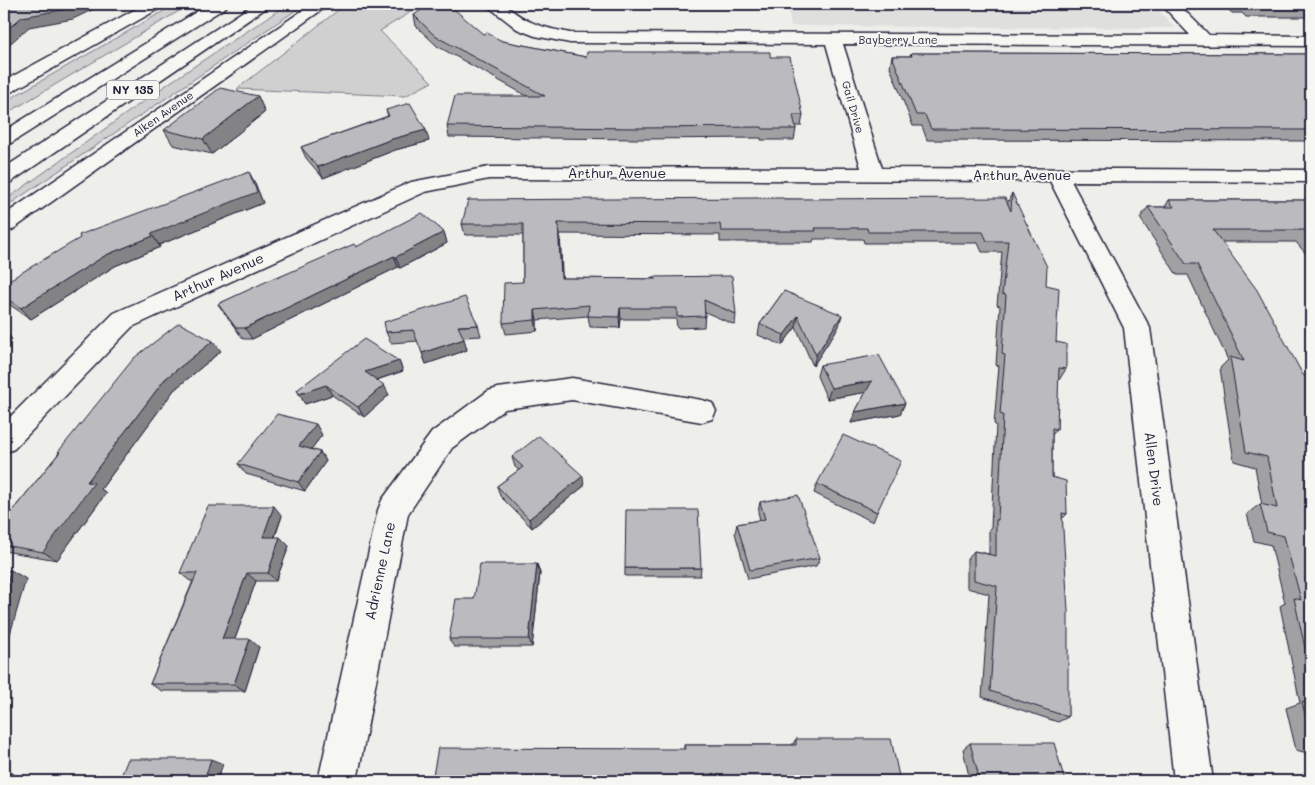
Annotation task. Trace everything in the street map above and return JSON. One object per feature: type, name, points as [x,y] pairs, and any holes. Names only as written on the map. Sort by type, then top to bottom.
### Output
[{"type":"main road","points":[[4,88],[156,4]]},
{"type":"main road","name":"NY 135","points":[[4,140],[220,4]]},
{"type":"main road","name":"NY 135","points":[[4,178],[264,4]]},
{"type":"main road","name":"Alken Avenue","points":[[4,225],[322,4]]},
{"type":"main road","name":"Bayberry Lane","points":[[493,4],[523,25],[541,32],[570,38],[1311,41]]},
{"type":"main road","points":[[1169,4],[1206,42]]},
{"type":"main road","name":"Gail Drive","points":[[833,40],[873,174]]},
{"type":"main road","name":"Arthur Avenue","points":[[4,441],[123,320],[419,187],[489,173],[1311,176]]},
{"type":"main road","name":"Allen Drive","points":[[1057,175],[1136,328],[1194,781]]},
{"type":"main road","name":"Adrienne Lane","points":[[336,781],[393,510],[442,440],[498,399],[572,389],[702,411]]},
{"type":"shaded area","points":[[176,4],[191,4],[4,115],[4,102]]},
{"type":"shaded area","points":[[288,4],[305,4],[4,208],[4,201],[169,83]]},
{"type":"shaded area","points":[[346,4],[424,4],[380,31],[432,82],[405,96],[237,89]]},
{"type":"shaded area","points":[[787,4],[1153,4],[1175,28],[791,26]]},
{"type":"building","points":[[4,4],[78,4],[67,9],[22,17],[4,32]]},
{"type":"building","points":[[430,4],[448,4],[483,34],[487,33],[502,41],[586,57],[587,52],[770,52],[770,57],[790,57],[803,115],[793,115],[796,129],[763,129],[762,127],[447,126],[455,96],[545,96],[435,36],[414,15]]},
{"type":"building","points":[[1249,4],[1311,4],[1311,7],[1252,7]]},
{"type":"building","points":[[911,53],[1311,54],[1311,130],[931,129],[925,115],[916,115],[892,56],[912,56]]},
{"type":"building","points":[[220,88],[258,96],[203,139],[164,130]]},
{"type":"building","points":[[410,103],[426,130],[392,139],[318,167],[301,147],[389,116],[386,110]]},
{"type":"building","points":[[249,172],[257,192],[151,234],[153,236],[106,255],[21,308],[4,297],[4,283],[80,238],[79,235]]},
{"type":"building","points":[[1012,193],[1047,267],[1046,285],[1059,288],[1056,342],[1066,344],[1066,369],[1059,368],[1057,429],[1052,428],[1052,477],[1066,481],[1067,514],[1062,513],[1068,611],[1068,717],[990,691],[997,586],[974,580],[974,551],[996,556],[996,520],[998,520],[1003,415],[1000,414],[1005,355],[1002,354],[1006,295],[1002,294],[1008,241],[987,241],[983,232],[868,232],[867,228],[815,228],[816,231],[721,231],[720,224],[558,223],[561,278],[656,279],[652,277],[732,276],[736,314],[704,300],[705,316],[677,317],[677,308],[620,308],[619,317],[588,316],[589,305],[535,310],[535,320],[503,323],[504,283],[523,282],[523,224],[462,224],[468,200],[1005,198],[1011,211]]},
{"type":"building","points":[[1169,200],[1311,200],[1311,237],[1306,230],[1213,230],[1257,290],[1303,375],[1306,376],[1311,397],[1311,675],[1294,598],[1301,600],[1284,536],[1267,532],[1260,504],[1277,508],[1267,457],[1246,452],[1230,357],[1244,361],[1197,264],[1186,264],[1148,207],[1174,207]]},
{"type":"building","points":[[422,213],[444,232],[396,257],[394,256],[245,328],[236,328],[218,304],[354,244],[356,247]]},
{"type":"building","points":[[784,291],[842,315],[816,355],[798,316],[784,335],[760,324]]},
{"type":"building","points":[[465,297],[478,325],[458,326],[464,339],[422,353],[413,330],[386,332],[384,322]]},
{"type":"building","points":[[179,323],[213,341],[165,379],[87,482],[94,483],[43,552],[4,545],[4,521],[60,452],[58,452],[134,358]]},
{"type":"building","points":[[364,339],[399,361],[365,372],[384,385],[358,407],[326,385],[299,394],[297,390]]},
{"type":"building","points":[[879,355],[905,403],[855,412],[872,381],[831,388],[820,365]]},
{"type":"building","points":[[277,414],[316,424],[299,446],[320,452],[298,482],[238,464]]},
{"type":"building","points":[[843,435],[901,461],[877,512],[817,484]]},
{"type":"building","points":[[539,436],[583,476],[529,519],[497,486],[523,467],[512,457]]},
{"type":"building","points":[[798,495],[820,558],[750,570],[737,524],[765,519],[760,502]]},
{"type":"building","points":[[208,506],[274,506],[263,537],[280,537],[268,573],[247,573],[222,639],[250,639],[234,684],[150,684],[197,573],[180,573]]},
{"type":"building","points":[[626,510],[698,510],[701,568],[625,568]]},
{"type":"building","points":[[480,564],[537,564],[529,639],[449,639],[456,599],[474,599]]},
{"type":"building","points":[[11,570],[4,595],[4,572]]},
{"type":"building","points":[[1302,702],[1311,704],[1311,739]]},
{"type":"building","points":[[796,739],[891,739],[900,781],[432,781],[438,748],[685,749],[684,745],[796,745]]},
{"type":"building","points":[[970,743],[1054,743],[1065,781],[980,781]]},
{"type":"building","points":[[128,759],[211,759],[204,781],[119,781]]}]
